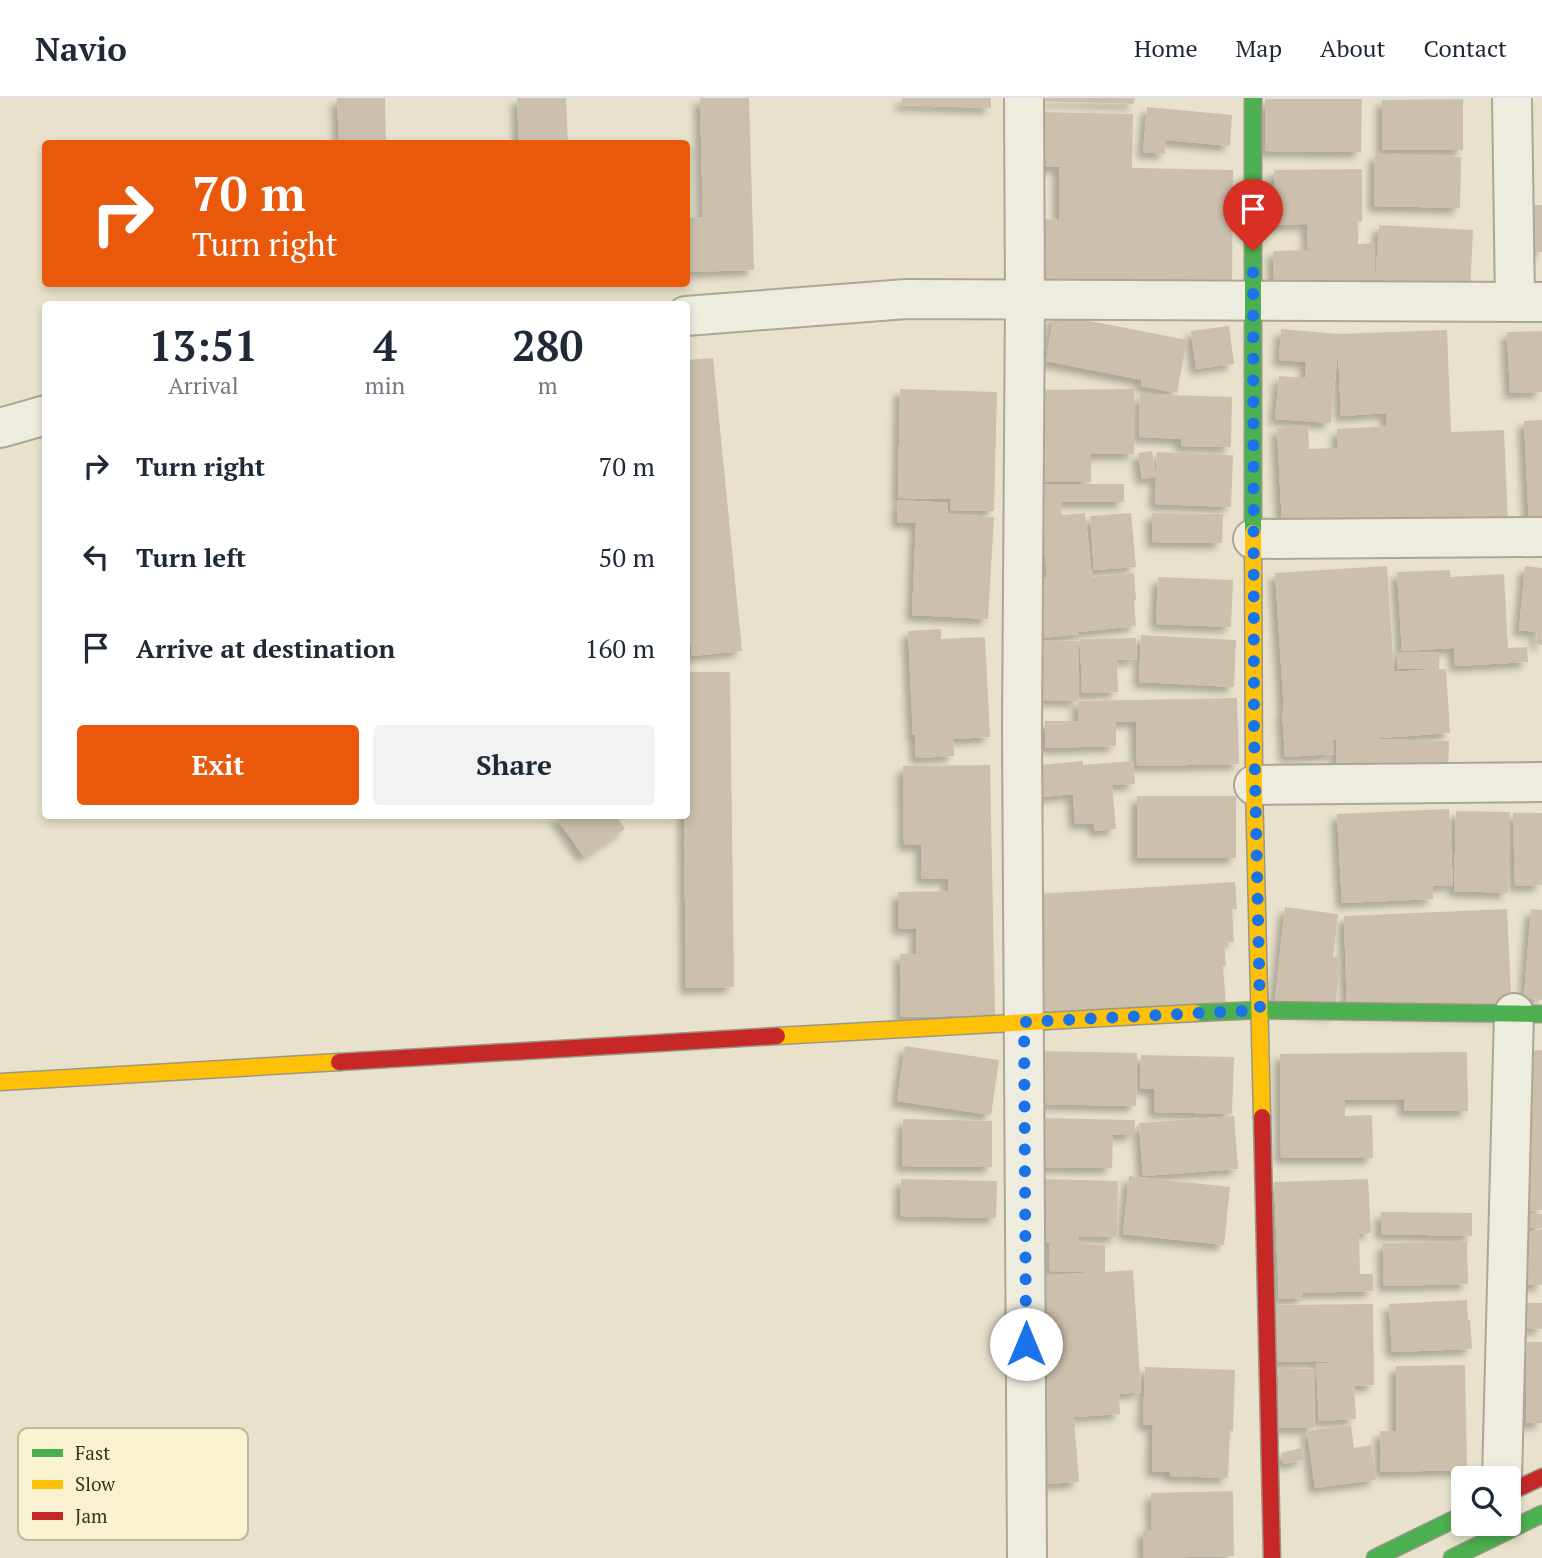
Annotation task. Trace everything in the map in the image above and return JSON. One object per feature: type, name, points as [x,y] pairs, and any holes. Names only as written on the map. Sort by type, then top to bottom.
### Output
[{"type":"street","points":[[1024,98],[1026,299],[1022,729],[1027,1558]]},
{"type":"street","points":[[1254,98],[1254,785],[1272,1558]]},
{"type":"street","points":[[690,316],[906,299],[1529,302],[1512,98]]},
{"type":"street","points":[[0,428],[42,416]]},
{"type":"street","points":[[1253,539],[1542,537]]},
{"type":"street","points":[[1254,785],[1542,782]]},
{"type":"street","points":[[0,1082],[1260,1010],[1528,1013],[1503,1466]]},
{"type":"street","points":[[1521,1509],[1542,1477]]},
{"type":"street","points":[[1375,1558],[1451,1521]]},
{"type":"street","points":[[1452,1558],[1485,1536]]},
{"type":"building","points":[[337,98],[385,98],[386,140],[339,140]]},
{"type":"building","points":[[517,98],[566,98],[568,140],[519,140]]},
{"type":"building","points":[[700,98],[749,98],[754,270],[690,272],[690,218],[703,217]]},
{"type":"building","points":[[902,98],[991,98],[991,108],[901,105]]},
{"type":"building","points":[[1038,98],[1135,98],[1134,104],[1037,101]]},
{"type":"building","points":[[1265,99],[1362,99],[1361,152],[1265,151]]},
{"type":"building","points":[[1463,99],[1463,150],[1382,150],[1382,100]]},
{"type":"building","points":[[1147,107],[1232,115],[1230,146],[1166,140],[1165,154],[1143,152]]},
{"type":"building","points":[[1036,112],[1133,114],[1132,168],[1233,170],[1232,284],[1042,281],[1042,219],[1059,220],[1059,167],[1035,167]]},
{"type":"building","points":[[1375,154],[1461,157],[1460,208],[1374,206]]},
{"type":"building","points":[[1362,169],[1362,222],[1358,221],[1358,244],[1374,243],[1375,286],[1274,286],[1273,251],[1308,250],[1307,224],[1275,225],[1274,170]]},
{"type":"building","points":[[1528,205],[1542,205],[1542,252],[1526,252]]},
{"type":"building","points":[[1379,225],[1473,230],[1470,293],[1375,287]]},
{"type":"building","points":[[1054,314],[1187,340],[1177,393],[1141,386],[1142,380],[1046,361]]},
{"type":"building","points":[[1229,326],[1234,364],[1196,369],[1191,331]]},
{"type":"building","points":[[1281,329],[1339,334],[1447,330],[1451,432],[1504,430],[1508,522],[1282,524],[1277,428],[1308,426],[1309,449],[1338,448],[1337,429],[1387,426],[1386,413],[1341,416],[1338,350],[1331,423],[1275,419],[1279,376],[1305,378],[1306,362],[1279,360]]},
{"type":"building","points":[[1542,331],[1542,392],[1510,393],[1507,332]]},
{"type":"building","points":[[713,358],[742,651],[692,656],[690,636],[690,360]]},
{"type":"building","points":[[900,389],[997,392],[994,511],[950,510],[950,499],[898,498]]},
{"type":"building","points":[[1134,389],[1134,454],[1091,454],[1091,482],[1038,482],[1037,390]]},
{"type":"building","points":[[1140,394],[1232,397],[1231,447],[1181,446],[1181,439],[1139,437]]},
{"type":"building","points":[[1542,420],[1542,525],[1529,526],[1524,421]]},
{"type":"building","points":[[1152,451],[1156,475],[1157,452],[1233,455],[1231,507],[1155,504],[1156,477],[1142,479],[1138,453]]},
{"type":"building","points":[[1037,484],[1124,484],[1124,502],[1061,502],[1062,515],[1085,513],[1092,577],[1134,573],[1136,626],[1044,638],[1038,578],[1047,577],[1040,504],[1055,503],[1037,502]]},
{"type":"building","points":[[898,500],[948,503],[947,514],[994,517],[988,619],[912,615],[916,523],[897,522]]},
{"type":"building","points":[[1131,513],[1136,567],[1094,570],[1090,516]]},
{"type":"building","points":[[1152,513],[1223,514],[1222,543],[1152,542]]},
{"type":"building","points":[[1387,566],[1394,672],[1436,669],[1397,669],[1397,652],[1440,652],[1439,669],[1446,669],[1450,733],[1366,739],[1449,741],[1448,773],[1336,769],[1336,740],[1333,740],[1334,754],[1285,757],[1275,573]]},
{"type":"building","points":[[1525,566],[1542,568],[1542,645],[1536,644],[1537,632],[1519,630]]},
{"type":"building","points":[[1450,570],[1450,577],[1504,574],[1508,648],[1527,647],[1528,662],[1455,666],[1454,648],[1402,651],[1397,572]]},
{"type":"building","points":[[1158,577],[1233,580],[1231,627],[1156,624]]},
{"type":"building","points":[[941,629],[941,639],[985,637],[990,737],[953,739],[954,756],[916,758],[908,631]]},
{"type":"building","points":[[1141,635],[1236,640],[1234,687],[1139,682]]},
{"type":"building","points":[[1136,638],[1137,659],[1117,660],[1118,692],[1082,693],[1080,639]]},
{"type":"building","points":[[1042,640],[1079,641],[1078,701],[1041,700]]},
{"type":"building","points":[[690,672],[730,672],[734,987],[686,988],[684,819],[690,819]]},
{"type":"building","points":[[1237,698],[1239,764],[1137,766],[1136,721],[1116,722],[1116,746],[1045,748],[1045,721],[1078,721],[1078,701]]},
{"type":"building","points":[[1083,761],[1083,765],[1133,761],[1135,784],[1112,785],[1116,829],[1095,831],[1094,823],[1075,824],[1073,794],[1042,797],[1039,765]]},
{"type":"building","points":[[990,765],[995,1015],[901,1017],[900,954],[916,954],[916,928],[898,929],[898,892],[948,891],[948,879],[922,879],[921,845],[904,845],[903,766]]},
{"type":"building","points":[[1137,796],[1236,796],[1236,858],[1137,858]]},
{"type":"building","points":[[1449,809],[1453,885],[1433,886],[1433,899],[1342,903],[1337,814]]},
{"type":"building","points":[[1456,811],[1510,812],[1508,893],[1454,891]]},
{"type":"building","points":[[1513,813],[1542,813],[1542,885],[1515,886]]},
{"type":"building","points":[[557,819],[618,819],[625,829],[584,857]]},
{"type":"building","points":[[1235,882],[1237,909],[1232,909],[1234,942],[1224,943],[1226,1006],[1044,1017],[1037,894]]},
{"type":"building","points":[[1285,907],[1338,914],[1333,957],[1340,957],[1335,1015],[1274,1008]]},
{"type":"building","points":[[1507,909],[1512,1016],[1347,1012],[1344,916]]},
{"type":"building","points":[[1531,909],[1542,910],[1542,1000],[1524,998]]},
{"type":"building","points":[[905,1046],[999,1060],[991,1115],[897,1101]]},
{"type":"building","points":[[1542,1050],[1542,1210],[1523,1211],[1520,1051]]},
{"type":"building","points":[[1036,1051],[1137,1053],[1136,1106],[1035,1104]]},
{"type":"building","points":[[1467,1052],[1468,1111],[1404,1111],[1404,1099],[1345,1100],[1345,1116],[1372,1115],[1373,1158],[1281,1158],[1280,1054]]},
{"type":"building","points":[[1141,1055],[1234,1057],[1232,1114],[1154,1112],[1154,1089],[1140,1089]]},
{"type":"building","points":[[1234,1116],[1238,1169],[1143,1176],[1139,1123]]},
{"type":"building","points":[[1043,1118],[1135,1120],[1134,1135],[1113,1135],[1112,1168],[1042,1167]]},
{"type":"building","points":[[903,1119],[992,1121],[992,1167],[902,1166]]},
{"type":"building","points":[[1129,1176],[1230,1187],[1224,1245],[1123,1234]]},
{"type":"building","points":[[901,1179],[997,1181],[996,1218],[900,1216]]},
{"type":"building","points":[[1045,1179],[1118,1181],[1117,1237],[1079,1236],[1079,1244],[1105,1245],[1105,1272],[1133,1270],[1141,1392],[1119,1394],[1120,1414],[1074,1417],[1079,1482],[1042,1484],[1034,1276],[1097,1272],[1049,1271],[1050,1243],[1043,1242]]},
{"type":"building","points":[[1368,1179],[1371,1233],[1359,1234],[1360,1274],[1373,1274],[1373,1291],[1303,1293],[1303,1298],[1279,1299],[1274,1182]]},
{"type":"building","points":[[1381,1212],[1472,1213],[1472,1236],[1381,1234]]},
{"type":"building","points":[[1526,1214],[1542,1214],[1542,1228],[1527,1228]]},
{"type":"building","points":[[1542,1229],[1542,1285],[1526,1285],[1525,1245],[1528,1245],[1525,1233]]},
{"type":"building","points":[[1467,1242],[1468,1284],[1384,1286],[1383,1243]]},
{"type":"building","points":[[1467,1300],[1472,1349],[1392,1352],[1389,1304]]},
{"type":"building","points":[[1527,1303],[1542,1303],[1542,1329],[1527,1328]]},
{"type":"building","points":[[1373,1304],[1374,1385],[1354,1386],[1356,1419],[1319,1421],[1316,1364],[1353,1361],[1277,1362],[1276,1305]]},
{"type":"building","points":[[1527,1342],[1542,1342],[1542,1423],[1526,1423]]},
{"type":"building","points":[[1465,1365],[1467,1466],[1451,1466],[1451,1470],[1381,1472],[1380,1431],[1396,1431],[1396,1366]]},
{"type":"building","points":[[1145,1367],[1235,1370],[1228,1478],[1170,1476],[1170,1472],[1152,1471],[1153,1425],[1143,1425]]},
{"type":"building","points":[[1279,1368],[1315,1369],[1314,1428],[1278,1428]]},
{"type":"building","points":[[1351,1425],[1354,1448],[1371,1445],[1376,1480],[1315,1488],[1307,1431]]},
{"type":"building","points":[[1302,1448],[1304,1460],[1284,1464],[1281,1453]]},
{"type":"building","points":[[1233,1491],[1234,1556],[1143,1558],[1143,1530],[1152,1530],[1151,1493]]},
{"type":"traffic: fast","points":[[1253,98],[1253,533]]},
{"type":"traffic: fast","points":[[1195,1013],[1260,1010],[1542,1014]]},
{"type":"traffic: fast","points":[[1452,1558],[1542,1514]]},
{"type":"traffic: fast","points":[[1375,1558],[1451,1521]]},
{"type":"traffic: slow","points":[[1253,533],[1254,785],[1262,1117]]},
{"type":"traffic: slow","points":[[777,1036],[1195,1013]]},
{"type":"traffic: slow","points":[[0,1082],[339,1062]]},
{"type":"traffic: jam","points":[[339,1062],[777,1036]]},
{"type":"traffic: jam","points":[[1262,1117],[1272,1558]]},
{"type":"traffic: jam","points":[[1521,1487],[1542,1477]]},
{"type":"route","points":[[1026,1344],[1024,1022],[1260,1010],[1254,731],[1253,251]]}]
